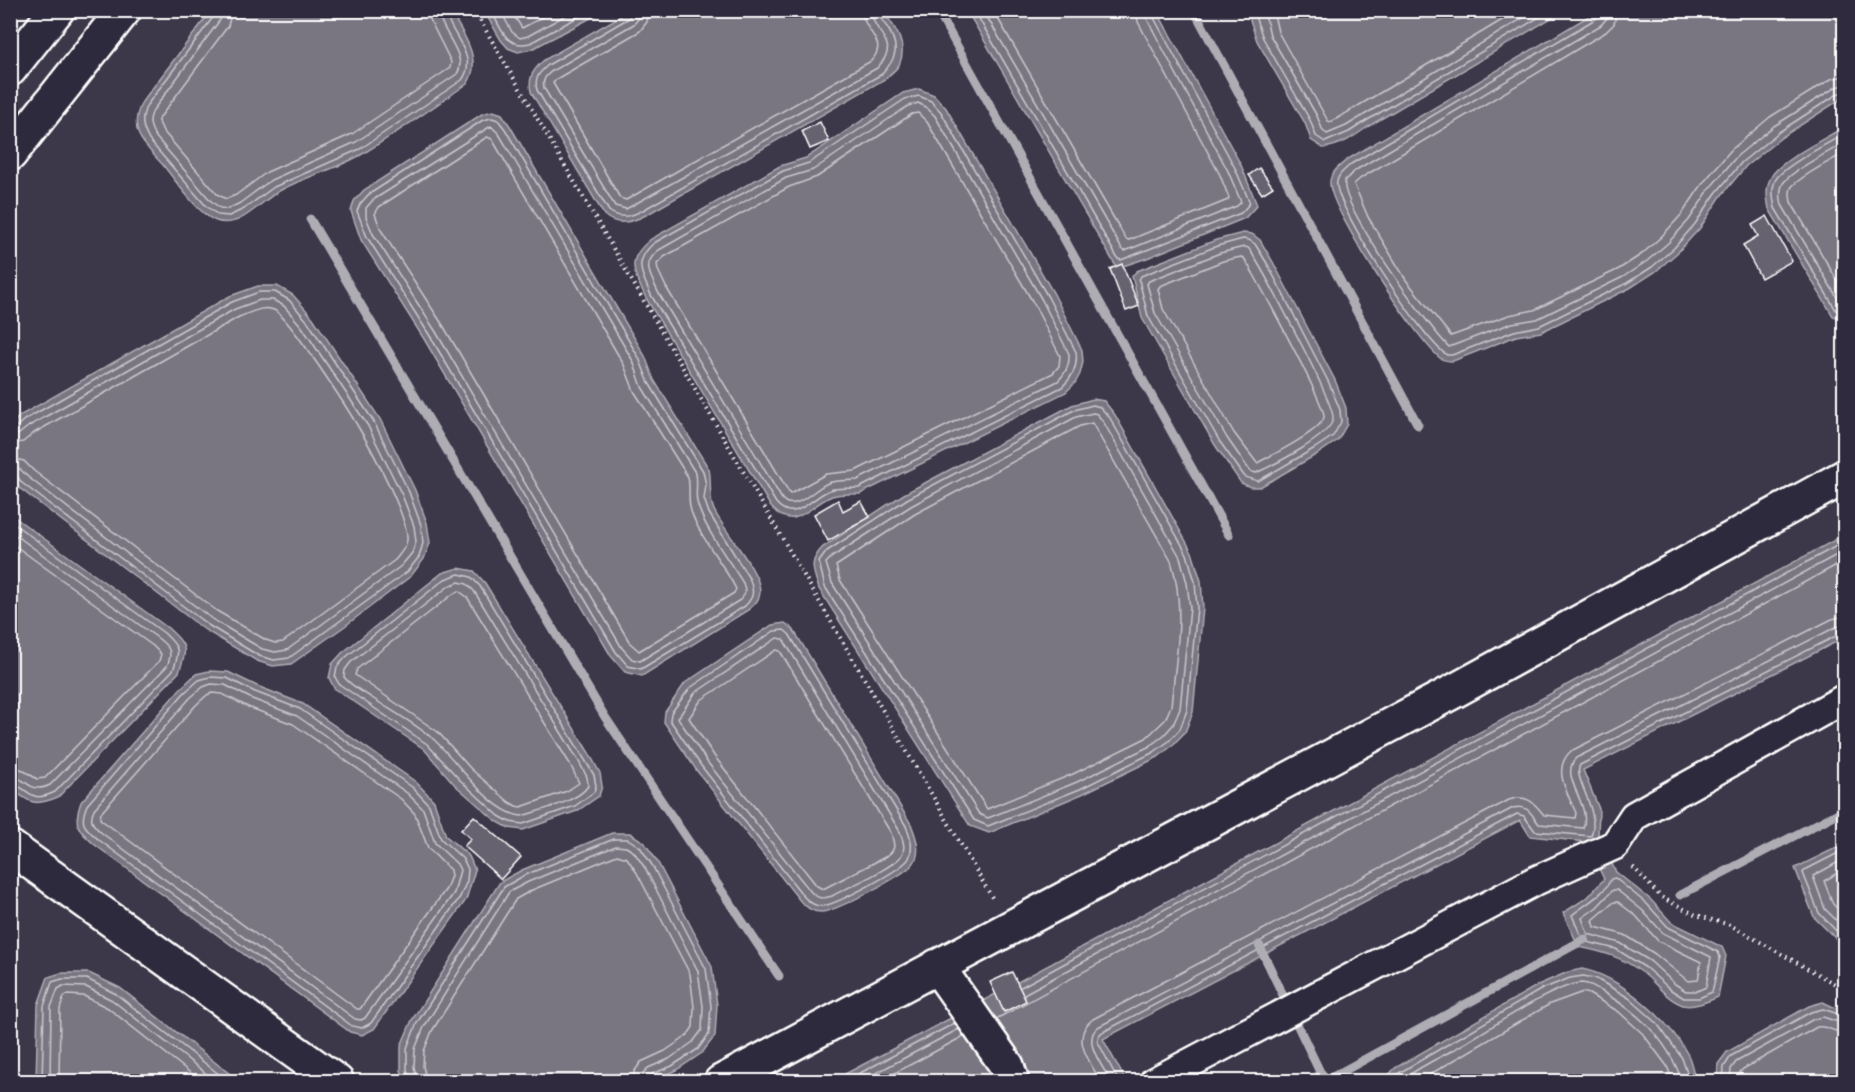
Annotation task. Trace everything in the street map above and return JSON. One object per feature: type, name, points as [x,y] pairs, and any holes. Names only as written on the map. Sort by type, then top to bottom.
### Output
[{"type":"main road","points":[[10,69],[57,10]]},
{"type":"main road","points":[[10,154],[124,10]]},
{"type":"main road","points":[[721,1082],[1456,690],[1845,477]]},
{"type":"main road","points":[[10,848],[337,1082]]},
{"type":"main road","points":[[938,966],[1007,1066],[1012,1082]]},
{"type":"street","points":[[1154,1082],[1535,881],[1615,845],[1634,816],[1845,699]]},
{"type":"path","points":[[474,10],[1009,928]]},
{"type":"path","points":[[1615,845],[1636,872],[1661,897],[1696,915],[1730,925],[1845,989]]},
{"type":"water","points":[[631,10],[883,11],[899,36],[902,58],[898,67],[885,79],[646,215],[635,220],[619,222],[604,215],[531,92],[530,82],[534,71],[544,60]]},
{"type":"water","points":[[1250,10],[1563,11],[1348,140],[1323,148],[1311,140],[1305,123],[1257,41],[1250,20]]},
{"type":"water","points":[[1599,10],[1844,11],[1844,97],[1782,137],[1746,166],[1721,196],[1700,228],[1655,272],[1630,288],[1541,332],[1516,336],[1453,361],[1443,360],[1413,327],[1359,247],[1334,199],[1330,184],[1331,176],[1348,159]]},
{"type":"water","points":[[211,11],[450,11],[469,46],[473,65],[472,75],[467,84],[354,159],[286,187],[241,219],[225,223],[216,221],[195,205],[144,144],[136,122],[142,102]]},
{"type":"water","points":[[484,11],[604,11],[532,49],[518,52],[508,48],[501,40]]},
{"type":"water","points":[[967,11],[1157,11],[1241,165],[1257,205],[1245,218],[1117,268]]},
{"type":"water","points":[[919,89],[934,95],[946,108],[1054,294],[1082,350],[1083,362],[1080,374],[1066,392],[860,494],[832,496],[802,515],[787,518],[771,507],[646,298],[635,273],[637,253],[651,239],[780,166],[806,158],[903,93]]},
{"type":"water","points":[[493,111],[502,114],[510,126],[645,356],[654,380],[709,469],[714,510],[748,562],[758,583],[759,597],[748,610],[642,676],[625,672],[611,656],[424,339],[361,240],[351,211],[354,201],[364,190],[482,114]]},
{"type":"water","points":[[1844,127],[1844,320],[1833,316],[1769,209],[1767,193],[1771,177],[1784,164]]},
{"type":"water","points":[[1243,233],[1252,234],[1260,240],[1273,262],[1335,380],[1346,408],[1347,424],[1338,440],[1260,487],[1250,487],[1241,483],[1215,445],[1142,318],[1132,276],[1137,271],[1216,240]]},
{"type":"water","points":[[258,286],[277,286],[293,295],[313,318],[380,419],[415,490],[427,523],[430,543],[424,559],[411,576],[291,664],[273,666],[257,661],[205,630],[18,487],[11,478],[11,424],[21,415],[230,296]]},
{"type":"water","points":[[1093,399],[1104,401],[1115,415],[1192,552],[1201,581],[1203,608],[1193,712],[1185,732],[1158,757],[1082,794],[989,833],[970,826],[819,589],[813,566],[815,557],[823,547],[904,494],[1072,405]]},
{"type":"water","points":[[10,514],[168,628],[184,647],[184,657],[179,672],[58,797],[38,803],[28,800],[11,788]]},
{"type":"water","points":[[1844,535],[1844,638],[1583,770],[1599,809],[1598,836],[1616,872],[1651,900],[1671,922],[1722,947],[1726,956],[1718,997],[1696,1005],[1687,1006],[1677,1003],[1628,963],[1605,953],[1579,947],[1563,913],[1588,897],[1604,879],[1586,842],[1530,836],[1520,820],[1103,1039],[1126,1081],[830,1082],[953,1017]]},
{"type":"water","points":[[458,568],[474,571],[485,583],[600,773],[602,786],[599,796],[577,811],[523,830],[509,828],[496,821],[455,785],[424,749],[334,688],[329,678],[332,664],[342,653],[442,573]]},
{"type":"water","points":[[785,623],[793,629],[911,824],[917,844],[916,859],[907,869],[854,900],[821,912],[808,908],[801,902],[697,771],[664,722],[665,712],[685,683],[772,625]]},
{"type":"water","points":[[209,671],[228,672],[303,704],[416,782],[434,801],[446,836],[469,856],[475,870],[466,900],[374,1029],[362,1035],[350,1032],[95,845],[78,826],[77,816],[81,802],[180,689],[196,674]]},
{"type":"water","points":[[612,833],[630,833],[644,842],[657,861],[712,967],[717,1005],[715,1036],[702,1053],[675,1071],[649,1081],[405,1081],[401,1070],[401,1046],[412,1020],[500,882],[522,870]]},
{"type":"water","points":[[1844,844],[1844,947],[1814,917],[1795,868]]},
{"type":"water","points":[[1582,969],[1597,973],[1627,990],[1657,1015],[1688,1055],[1696,1081],[1383,1081],[1395,1068],[1540,984],[1568,972]]},
{"type":"water","points":[[61,973],[89,973],[120,988],[239,1081],[36,1081],[38,1005],[48,977]]},
{"type":"water","points":[[1823,1002],[1844,1012],[1844,1081],[1717,1081],[1718,1064],[1727,1052],[1809,1006]]},
{"type":"building","points":[[820,122],[829,141],[810,149],[802,131]]},
{"type":"building","points":[[1259,168],[1273,187],[1262,194],[1249,175]]},
{"type":"building","points":[[1767,216],[1792,261],[1761,278],[1743,245],[1758,236],[1752,225]]},
{"type":"building","points":[[1122,264],[1139,306],[1126,311],[1110,269]]},
{"type":"building","points":[[838,500],[843,511],[861,501],[870,517],[828,541],[814,514]]},
{"type":"building","points":[[474,816],[521,857],[501,879],[464,846],[471,839],[461,830]]},
{"type":"building","points":[[1012,972],[1026,1001],[1004,1012],[990,982]]},
{"type":"waterway","points":[[937,10],[1229,535]]},
{"type":"waterway","points":[[1194,10],[1418,425]]},
{"type":"waterway","points":[[310,219],[605,717],[779,976]]},
{"type":"waterway","points":[[1680,895],[1844,810]]},
{"type":"waterway","points":[[1327,1080],[1585,939]]},
{"type":"waterway","points":[[1259,945],[1320,1072],[1329,1082]]}]
